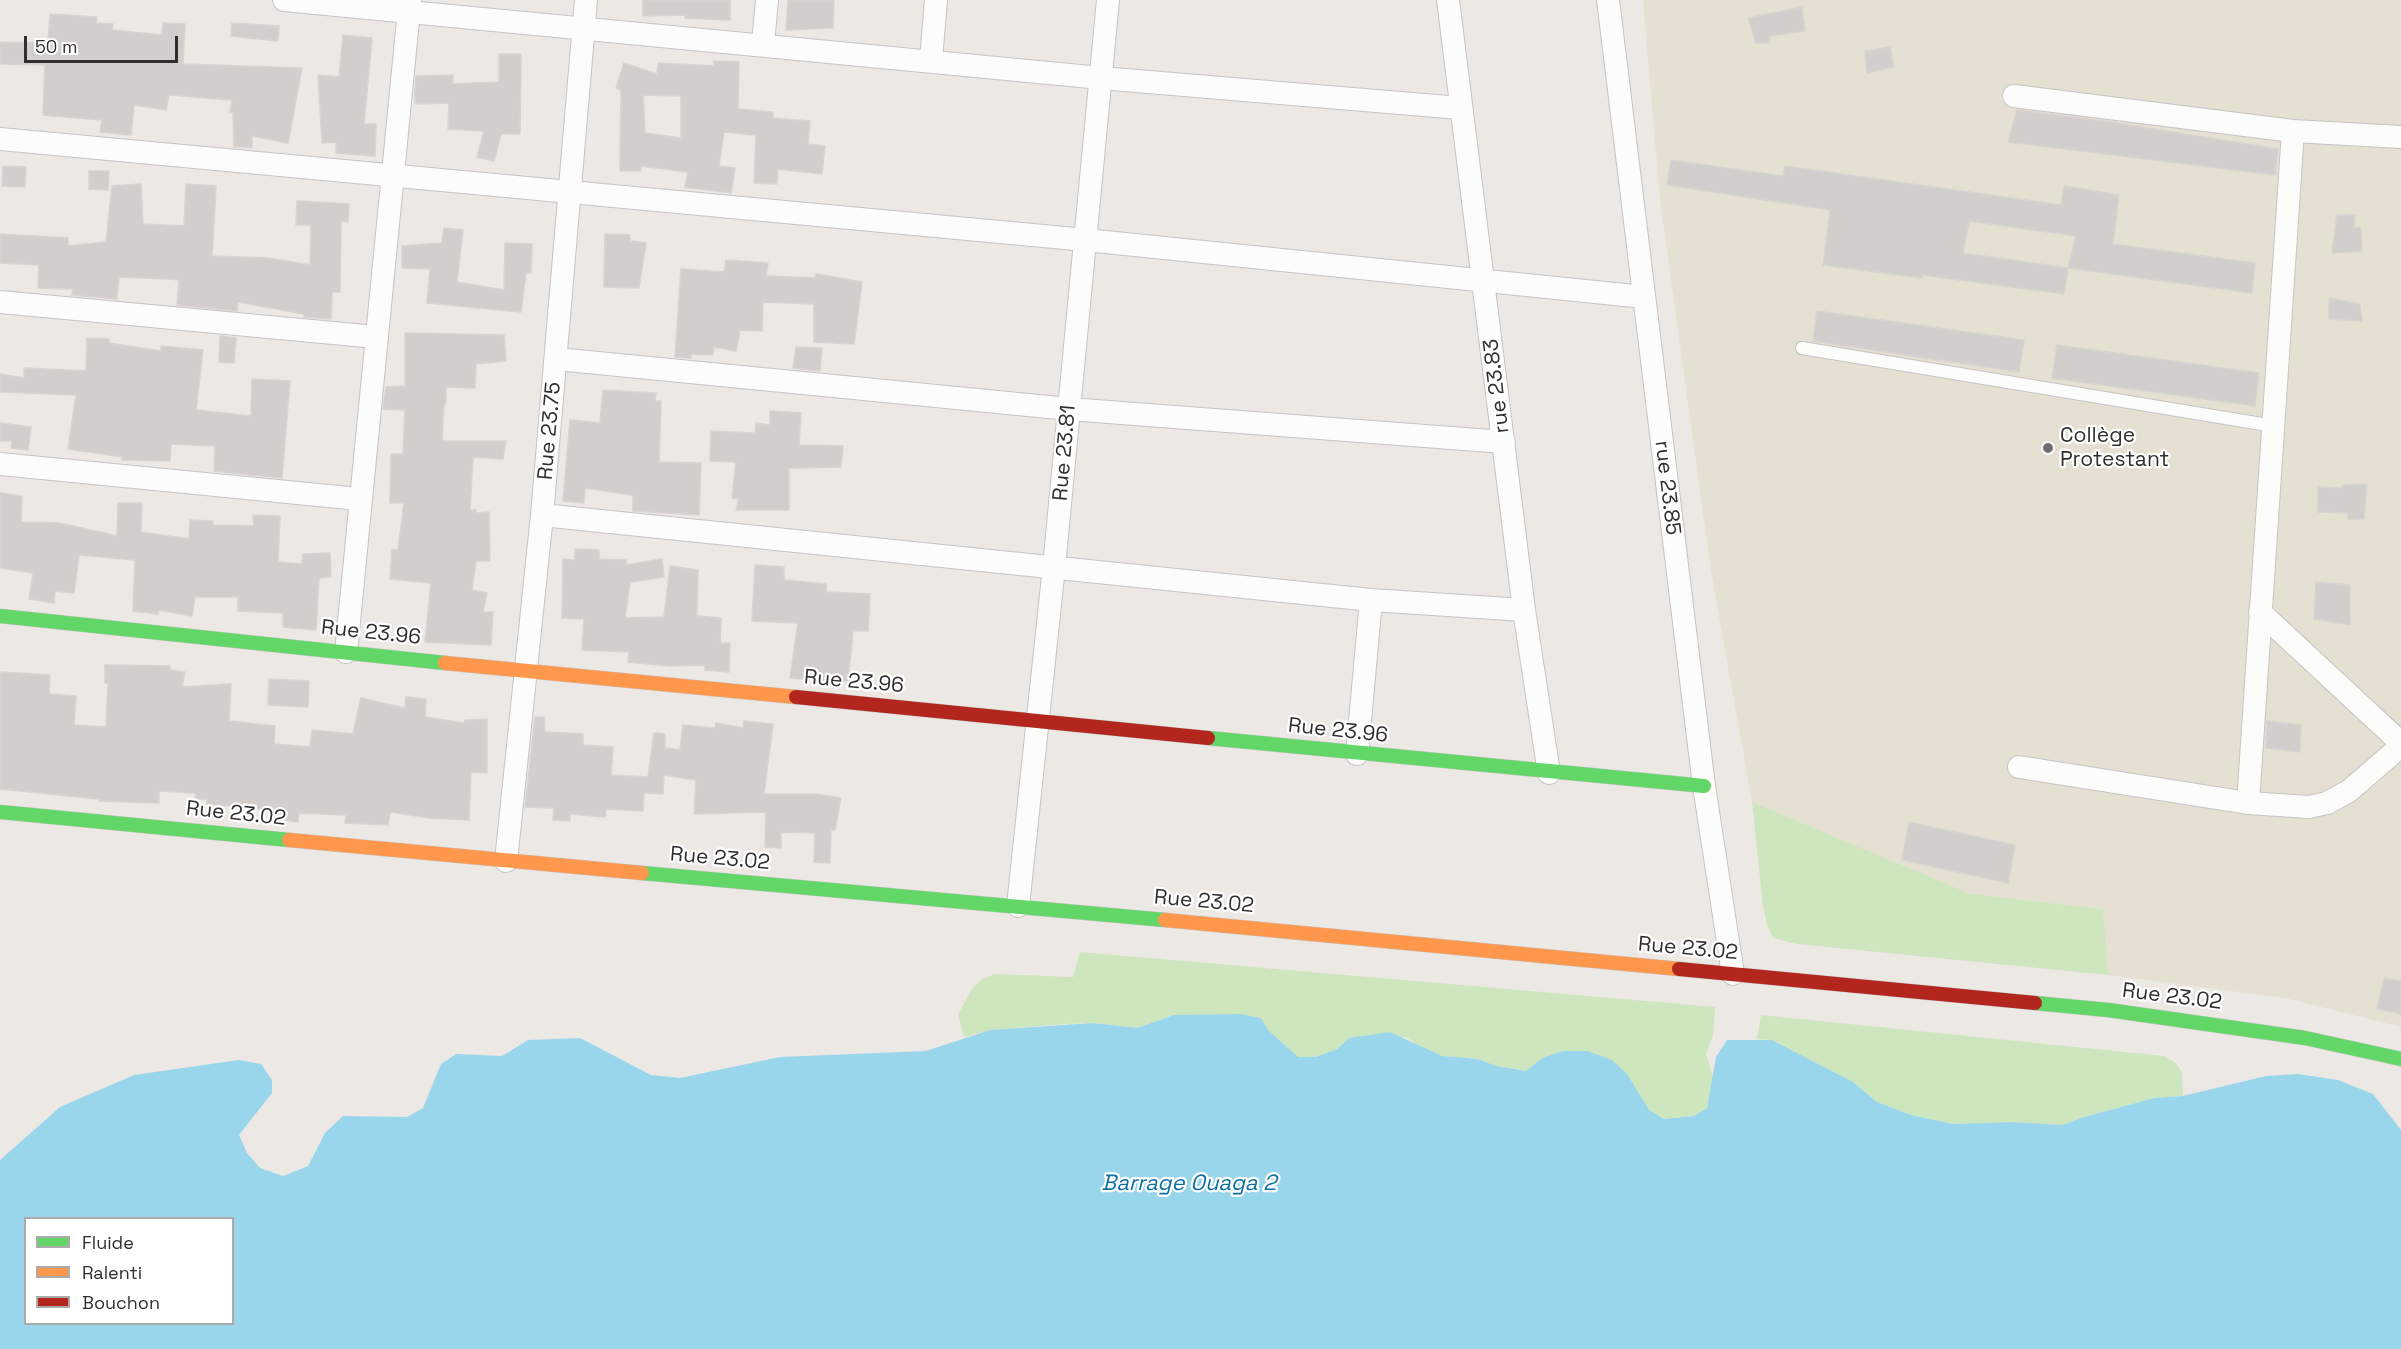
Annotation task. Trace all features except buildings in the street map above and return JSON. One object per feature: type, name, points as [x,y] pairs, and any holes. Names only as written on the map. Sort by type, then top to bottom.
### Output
[{"type":"street","points":[[284,0],[409,7],[583,30],[763,44],[1101,78],[1460,108]]},
{"type":"street","name":"Rue 23.75","points":[[506,861],[542,515],[586,0]]},
{"type":"street","points":[[763,44],[767,0]]},
{"type":"street","points":[[930,60],[936,0]]},
{"type":"street","name":"Rue 23.81","points":[[1018,906],[1054,567],[1108,0]]},
{"type":"street","name":"rue 23.83","points":[[1448,0],[1460,108],[1485,280],[1524,610],[1549,772]]},
{"type":"street","name":"rue 23.85","points":[[1608,0],[1704,786],[1733,974]]},
{"type":"street","points":[[346,652],[359,499],[409,7]]},
{"type":"street","points":[[2014,96],[2293,131],[2401,137]]},
{"type":"street","points":[[2248,803],[2293,131]]},
{"type":"street","points":[[0,139],[393,173],[1644,297]]},
{"type":"street","points":[[0,302],[376,337]]},
{"type":"street","points":[[556,359],[1069,409],[1504,442]]},
{"type":"street","points":[[0,464],[359,499]]},
{"type":"street","points":[[542,515],[1371,600],[1524,610]]},
{"type":"street","points":[[1357,754],[1371,600]]},
{"type":"street","points":[[2019,767],[2248,803],[2309,807],[2327,803],[2349,791],[2401,744],[2260,612]]},
{"type":"street","name":"Rue 23.96","points":[[0,616],[1357,754],[1704,786]]},
{"type":"street","name":"Rue 23.02","points":[[0,812],[2108,1010],[2232,1025],[2401,1059]]},
{"type":"lane","points":[[1802,348],[2274,426]]},
{"type":"shaded area","name":"Collège Protestant","points":[[1643,0],[2401,0],[2401,1027],[2285,998],[2108,975],[2102,909],[1971,894],[1752,802],[1711,571],[1660,199]]},
{"type":"green space","points":[[1752,802],[1971,894],[2103,909],[2108,975],[1797,944],[1773,938],[1767,925],[1763,906]]},
{"type":"green space","points":[[1080,952],[1715,1007],[1713,1036],[1706,1053],[1713,1077],[1707,1108],[1694,1116],[1664,1119],[1542,1058],[1526,1071],[1496,1066],[1478,1059],[1442,1056],[1425,1050],[1406,1037],[1349,1038],[1337,1049],[1316,1057],[1297,1057],[1268,1030],[1261,1018],[1174,1015],[1137,1028],[1093,1023],[1064,1024],[990,1030],[964,1037],[958,1015],[972,988],[982,979],[995,974],[1073,977]]},
{"type":"green space","points":[[1761,1015],[2164,1056],[2176,1063],[2182,1072],[2183,1096],[2154,1098],[2063,1125],[2012,1122],[1953,1124],[1911,1115],[1877,1102],[1853,1082],[1772,1040],[1757,1039]]},
{"type":"water","name":"Barrage Ouaga 2","points":[[1240,1014],[1261,1018],[1268,1030],[1298,1057],[1316,1057],[1337,1049],[1349,1038],[1390,1032],[1442,1056],[1478,1059],[1496,1066],[1526,1071],[1542,1058],[1563,1051],[1587,1051],[1612,1060],[1627,1074],[1649,1110],[1664,1119],[1694,1116],[1707,1108],[1716,1057],[1727,1040],[1772,1040],[1853,1082],[1877,1102],[1911,1115],[1953,1124],[2012,1122],[2063,1125],[2154,1098],[2183,1096],[2266,1076],[2298,1074],[2338,1080],[2373,1094],[2401,1130],[2401,1349],[0,1349],[0,1160],[60,1107],[134,1075],[239,1060],[261,1064],[272,1080],[272,1093],[239,1135],[247,1153],[260,1168],[283,1176],[308,1166],[325,1133],[343,1116],[407,1117],[423,1108],[441,1064],[456,1054],[502,1056],[528,1040],[580,1038],[651,1075],[680,1078],[780,1057],[926,1051],[990,1030],[1093,1023],[1137,1028],[1174,1015]]},
{"type":"traffic: fast","points":[[0,616],[445,663]]},
{"type":"traffic: fast","points":[[1208,738],[1704,786]]},
{"type":"traffic: fast","points":[[0,812],[289,840]]},
{"type":"traffic: fast","points":[[642,873],[1165,920]]},
{"type":"traffic: fast","points":[[2035,1003],[2108,1010],[2305,1038],[2401,1059]]},
{"type":"traffic: slow","points":[[445,663],[796,697]]},
{"type":"traffic: slow","points":[[289,840],[642,873]]},
{"type":"traffic: slow","points":[[1165,920],[1679,969]]},
{"type":"traffic: jam","points":[[796,697],[1208,738]]},
{"type":"traffic: jam","points":[[1679,969],[2035,1003]]},
{"type":"place","name":"Collège Protestant","points":[[2048,448]]}]
